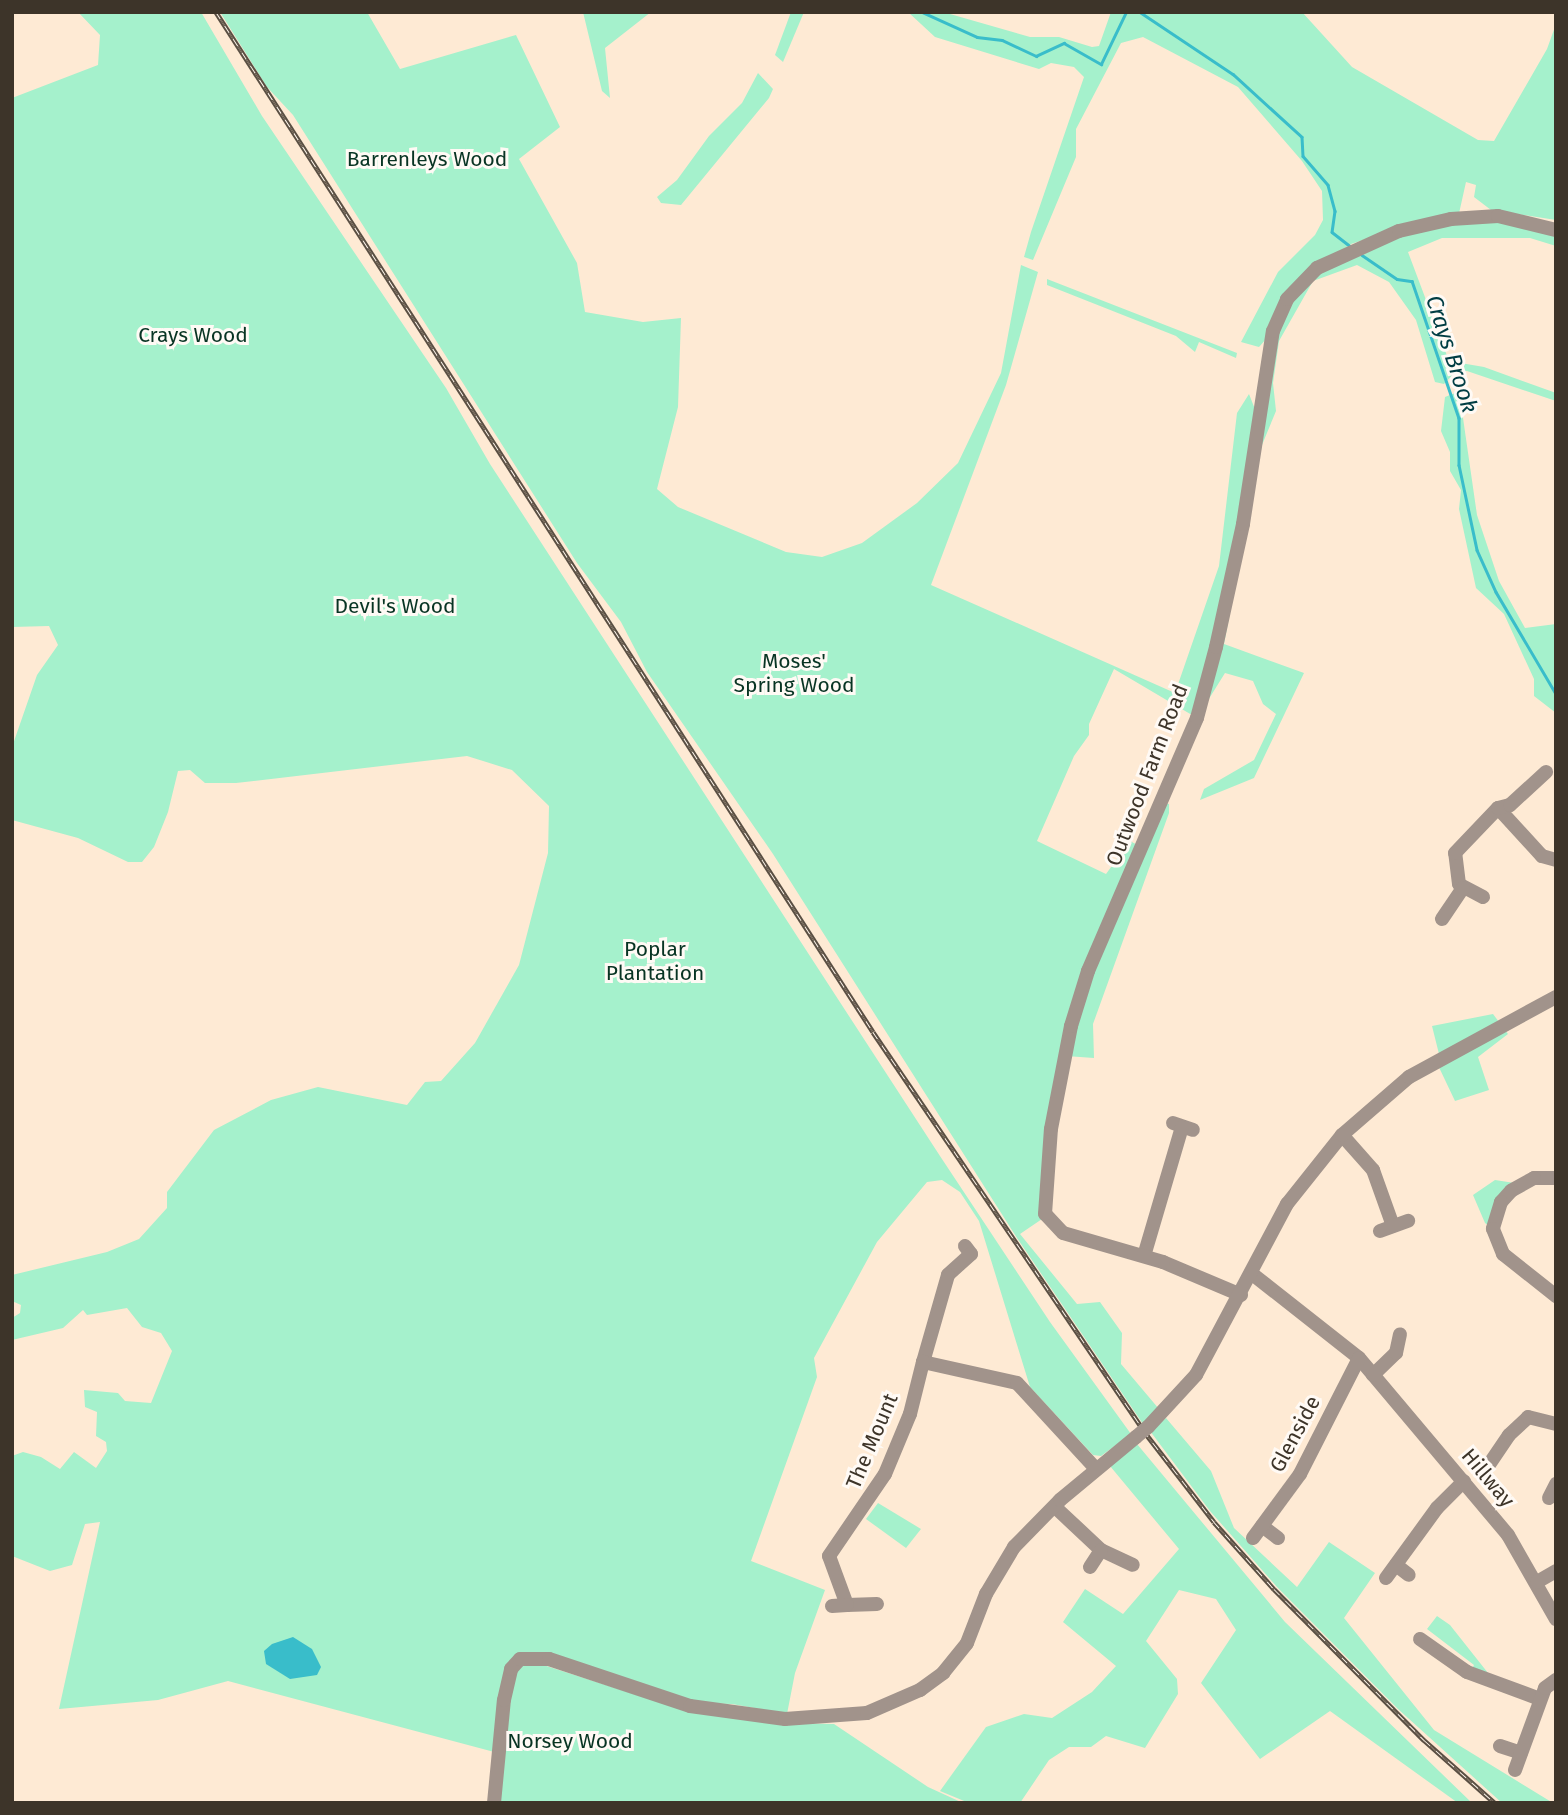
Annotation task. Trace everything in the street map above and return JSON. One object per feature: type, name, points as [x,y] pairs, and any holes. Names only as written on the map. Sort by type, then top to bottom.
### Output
[{"type":"street","name":"Outwood Farm Road","points":[[1241,1295],[1144,1255],[1063,1233],[1045,1214],[1051,1129],[1065,1052],[1088,971],[1197,718],[1243,524],[1273,331],[1287,299],[1317,268],[1355,249],[1451,219],[1498,216],[1556,230]]},
{"type":"street","points":[[1483,897],[1463,888],[1455,876],[1455,853],[1498,808],[1510,804],[1546,772]]},
{"type":"street","points":[[1498,808],[1542,856],[1556,860]]},
{"type":"street","points":[[1441,919],[1463,888]]},
{"type":"street","points":[[494,1803],[511,1669],[520,1659],[549,1659],[690,1706],[785,1719],[835,1719],[900,1702],[943,1673],[967,1643],[1004,1560],[1096,1469],[1149,1427],[1196,1375],[1241,1295],[1287,1203],[1342,1135],[1409,1077],[1556,997]]},
{"type":"street","points":[[1144,1255],[1183,1127]]},
{"type":"street","points":[[1342,1135],[1373,1170],[1387,1228],[1408,1222]]},
{"type":"street","points":[[1556,1178],[1534,1178],[1511,1191],[1501,1202],[1493,1230],[1503,1254],[1556,1296]]},
{"type":"street","points":[[973,1253],[948,1275],[923,1362],[1017,1383],[1096,1469]]},
{"type":"street","name":"Hillway","points":[[1253,1268],[1359,1358],[1519,1549],[1556,1619]]},
{"type":"street","points":[[1373,1375],[1396,1353],[1401,1334]]},
{"type":"street","name":"Glenside","points":[[1278,1538],[1257,1532],[1300,1474],[1359,1358]]},
{"type":"street","name":"The Mount","points":[[848,1605],[829,1556],[885,1474],[910,1414],[923,1362]]},
{"type":"street","points":[[1486,1469],[1509,1436],[1528,1418],[1556,1424]]},
{"type":"street","points":[[1386,1578],[1443,1500],[1464,1481]]},
{"type":"street","points":[[1055,1507],[1101,1550],[1133,1565]]},
{"type":"street","points":[[1090,1567],[1101,1550]]},
{"type":"street","points":[[1396,1565],[1409,1575]]},
{"type":"street","points":[[1537,1581],[1556,1571]]},
{"type":"street","points":[[832,1606],[877,1604]]},
{"type":"street","points":[[1420,1639],[1467,1672],[1540,1699]]},
{"type":"street","points":[[1515,1770],[1540,1699],[1556,1680]]},
{"type":"street","points":[[1500,1746],[1521,1753]]},
{"type":"green space","points":[[78,12],[201,12],[262,116],[446,388],[490,464],[940,1156],[1050,1322],[1131,1434],[1101,1456],[1093,1455],[1030,1387],[979,1221],[960,1192],[942,1180],[927,1182],[877,1242],[814,1358],[817,1377],[751,1561],[825,1590],[795,1673],[787,1714],[732,1704],[690,1703],[534,1662],[690,1712],[786,1723],[834,1724],[928,1787],[963,1803],[496,1803],[513,1684],[498,1753],[228,1681],[158,1700],[59,1709],[100,1522],[85,1524],[72,1565],[50,1571],[12,1556],[12,1456],[23,1452],[41,1457],[60,1469],[74,1452],[96,1468],[107,1451],[106,1442],[96,1436],[97,1412],[85,1407],[84,1390],[118,1393],[125,1401],[151,1403],[172,1351],[161,1333],[142,1327],[127,1308],[87,1315],[83,1310],[63,1328],[12,1340],[12,1318],[20,1313],[21,1305],[12,1301],[12,1275],[107,1252],[139,1239],[167,1208],[167,1192],[214,1130],[271,1100],[318,1087],[407,1105],[425,1082],[441,1081],[475,1043],[519,965],[548,853],[549,806],[512,770],[467,756],[236,783],[205,783],[190,770],[178,771],[168,812],[154,847],[142,862],[128,862],[78,838],[12,820],[12,747],[37,675],[58,645],[49,626],[12,627],[12,98],[98,65],[100,35]]},
{"type":"green space","points":[[220,12],[367,12],[400,69],[516,35],[560,127],[519,159],[577,263],[585,312],[643,322],[681,318],[678,407],[657,489],[678,507],[786,552],[822,557],[862,543],[917,503],[958,463],[1001,373],[1021,265],[1038,272],[1006,385],[931,585],[1175,693],[1219,566],[1237,413],[1249,394],[1258,417],[1273,331],[1259,347],[1241,342],[1278,272],[1315,235],[1323,220],[1322,191],[1302,161],[1238,87],[1143,37],[1121,43],[1076,129],[1076,157],[1033,260],[1024,257],[1084,77],[1074,67],[1051,63],[1039,69],[935,37],[908,12],[943,12],[1030,37],[1059,37],[1092,47],[1099,46],[1111,12],[1302,12],[1352,67],[1478,140],[1494,141],[1547,49],[1556,24],[1556,220],[1491,210],[1474,197],[1476,185],[1466,182],[1458,218],[1408,225],[1351,244],[1317,268],[1394,233],[1490,218],[1556,232],[1556,246],[1530,238],[1442,238],[1408,252],[1449,361],[1484,367],[1556,393],[1556,401],[1467,371],[1455,372],[1444,384],[1435,382],[1416,320],[1389,282],[1357,265],[1313,281],[1279,341],[1273,383],[1276,411],[1262,445],[1224,644],[1304,673],[1254,778],[1200,800],[1204,789],[1254,760],[1276,714],[1263,704],[1253,681],[1225,673],[1197,718],[1114,669],[1089,724],[1089,735],[1074,756],[1037,841],[1106,874],[1130,841],[1143,848],[1071,1026],[1042,1219],[1020,1234],[1077,1304],[1100,1302],[1122,1333],[1121,1364],[1159,1409],[1143,1424],[1017,1238],[773,854],[647,672],[621,622],[577,563],[293,115],[267,87]]},
{"type":"green space","points":[[583,12],[651,12],[605,48],[610,98],[602,91]]},
{"type":"green space","points":[[791,12],[804,12],[783,62],[775,55]]},
{"type":"green space","points":[[758,73],[773,89],[769,98],[681,205],[661,203],[657,197],[677,180],[709,136],[742,103]]},
{"type":"green space","points":[[1047,279],[1237,353],[1236,358],[1199,342],[1195,352],[1176,336],[1047,285]]},
{"type":"green space","points":[[1455,393],[1462,411],[1477,515],[1499,581],[1525,628],[1556,624],[1556,713],[1534,696],[1534,679],[1504,614],[1476,588],[1459,509],[1461,490],[1450,471],[1450,452],[1441,431],[1445,397]]},
{"type":"green space","points":[[1165,803],[1169,804],[1169,813],[1093,1024],[1094,1058],[1066,1056],[1090,971]]},
{"type":"green space","points":[[1493,1014],[1508,1034],[1478,1057],[1489,1090],[1455,1101],[1436,1061],[1440,1058],[1432,1026]]},
{"type":"green space","points":[[1495,1180],[1521,1184],[1511,1191],[1493,1229],[1485,1223],[1473,1195]]},
{"type":"green space","points":[[1166,1418],[1211,1471],[1234,1528],[1297,1587],[1329,1542],[1375,1573],[1344,1618],[1434,1730],[1553,1803],[1502,1803],[1398,1709],[1277,1587],[1210,1511],[1150,1431]]},
{"type":"green space","points":[[1137,1444],[1285,1622],[1472,1803],[1458,1803],[1330,1711],[1260,1759],[1201,1683],[1236,1630],[1216,1599],[1179,1590],[1146,1641],[1177,1679],[1178,1694],[1145,1748],[1106,1736],[1091,1747],[1069,1747],[1049,1760],[1020,1803],[969,1803],[940,1791],[986,1727],[1024,1714],[1052,1718],[1092,1692],[1116,1666],[1063,1622],[1085,1589],[1123,1614],[1179,1549],[1110,1466]]},
{"type":"green space","points":[[878,1503],[921,1529],[906,1548],[866,1519]]},
{"type":"green space","points":[[1437,1616],[1450,1625],[1488,1673],[1472,1669],[1474,1665],[1427,1629]]},
{"type":"water","points":[[293,1637],[312,1649],[321,1667],[317,1675],[290,1679],[266,1664],[264,1651],[272,1644]]},
{"type":"waterway","name":"Crays Brook","points":[[922,12],[977,37],[1002,40],[1036,56],[1064,43],[1101,64],[1126,12]]},
{"type":"waterway","name":"Crays Brook","points":[[1140,12],[1233,74],[1302,137],[1303,156],[1328,185],[1335,211],[1332,232],[1351,247]]},
{"type":"waterway","name":"Crays Brook","points":[[1362,255],[1397,279],[1412,281],[1459,418],[1459,465],[1477,550],[1496,592],[1556,694]]},
{"type":"railway","points":[[216,12],[873,1032],[1143,1430],[1214,1522],[1274,1589],[1424,1740],[1495,1803]]},
{"type":"park label","name":"Barrenleys Wood","points":[[427,159]]},
{"type":"park label","name":"Crays Wood","points":[[193,335]]},
{"type":"park label","name":"Devil's Wood","points":[[395,606]]},
{"type":"park label","name":"Moses' Spring Wood","points":[[794,673]]},
{"type":"park label","name":"Poplar Plantation","points":[[655,961]]},
{"type":"park label","name":"Norsey Wood","points":[[570,1741]]}]
